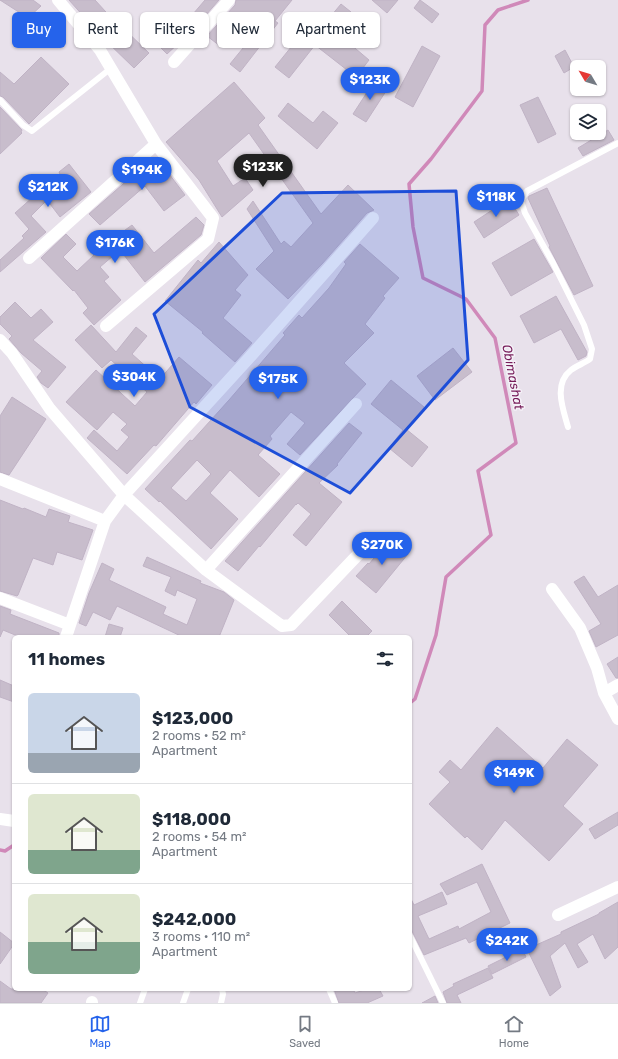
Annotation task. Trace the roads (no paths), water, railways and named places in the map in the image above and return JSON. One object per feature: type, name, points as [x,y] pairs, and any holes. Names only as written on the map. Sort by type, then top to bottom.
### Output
[{"type":"street","points":[[59,0],[100,50],[156,144],[212,218],[208,239],[106,326]]},
{"type":"street","points":[[174,62],[229,0]]},
{"type":"street","points":[[29,258],[156,144]]},
{"type":"street","points":[[67,635],[105,521],[124,495],[255,352],[373,218]]},
{"type":"street","points":[[0,340],[12,353],[50,409],[124,495],[206,570],[282,626],[291,625],[369,543]]},
{"type":"street","points":[[206,570],[356,404]]},
{"type":"street","points":[[0,479],[105,521]]},
{"type":"street","points":[[552,589],[580,628],[597,668],[604,693],[618,719]]},
{"type":"street","points":[[0,598],[70,625]]},
{"type":"street","points":[[604,693],[618,685]]},
{"type":"street","points":[[0,819],[12,821]]},
{"type":"street","points":[[558,915],[618,887]]},
{"type":"lane","points":[[0,100],[23,126],[32,131],[110,69]]},
{"type":"lane","points":[[568,427],[560,395],[564,378],[571,369],[590,360],[592,349],[584,325],[553,263],[524,213],[521,201],[528,191],[618,143]]},
{"type":"lane","points":[[412,940],[443,1003]]},
{"type":"lane","points":[[140,1003],[144,991]]},
{"type":"lane","points":[[183,1003],[187,991]]},
{"type":"lane","points":[[221,1003],[222,991]]},
{"type":"lane","points":[[330,991],[336,1003]]},
{"type":"waterway","name":"Obimashat","points":[[412,701],[415,699],[436,635],[446,577],[491,535],[478,471],[516,443],[495,338],[466,299],[423,278],[413,227],[409,184],[431,159],[482,91],[485,25],[498,10],[528,0]]},
{"type":"waterway","name":"Obimashat","points":[[0,850],[5,851],[12,846]]}]
